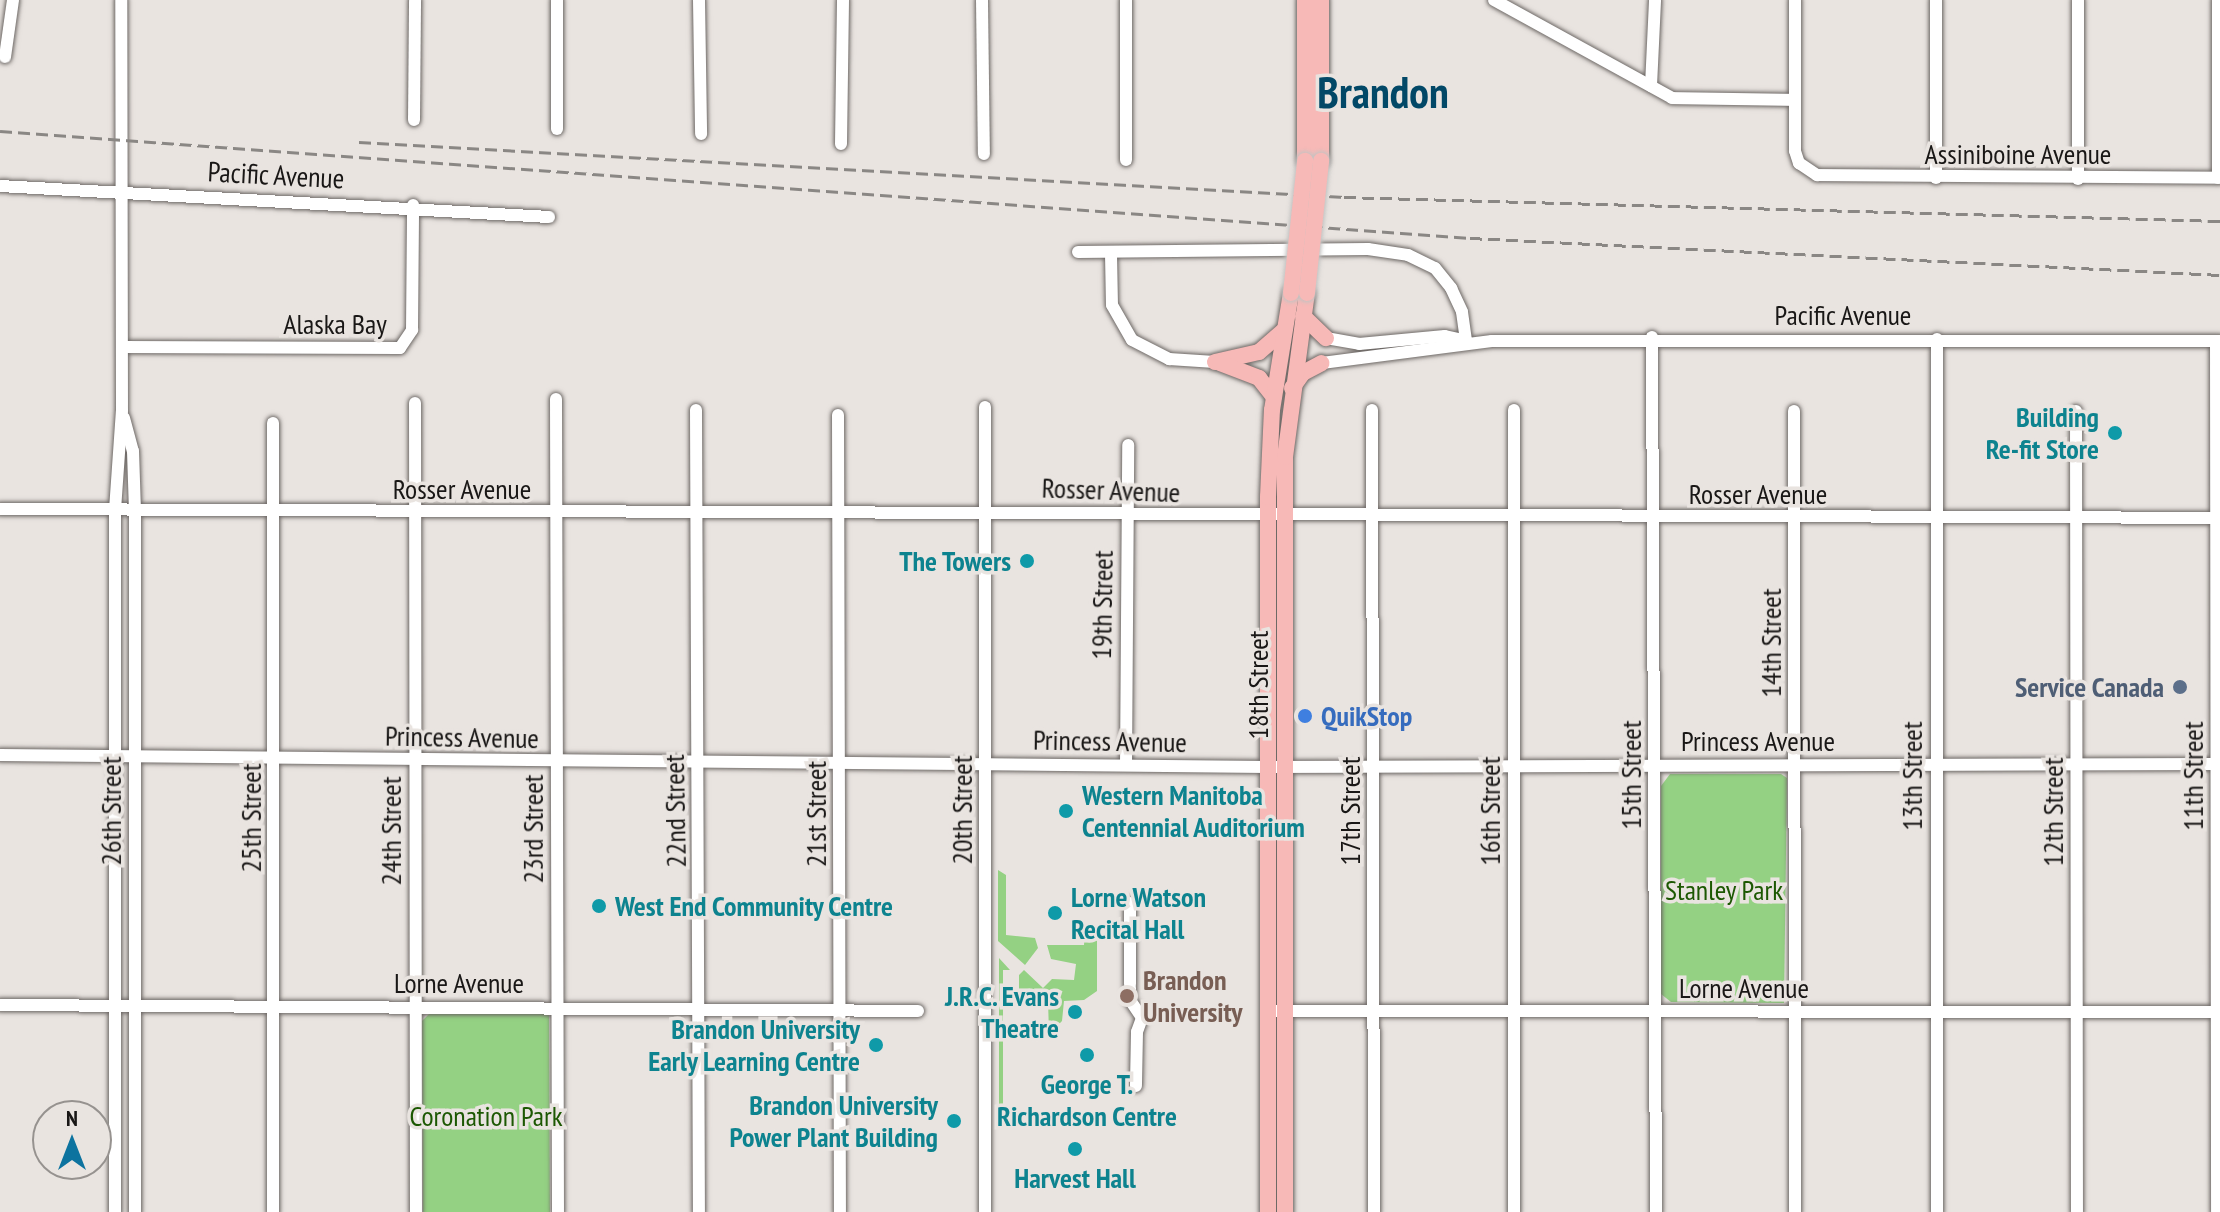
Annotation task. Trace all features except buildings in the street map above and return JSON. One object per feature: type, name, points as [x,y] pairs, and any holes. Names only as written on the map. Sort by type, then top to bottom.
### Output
[{"type":"main road","points":[[1305,0],[1313,161]]},
{"type":"main road","points":[[1313,161],[1321,0]]},
{"type":"main road","name":"18th Street","points":[[1268,1212],[1285,766],[1274,397],[1285,329],[1299,293],[1313,161]]},
{"type":"main road","name":"18th Street","points":[[1285,1212],[1267,767],[1276,518],[1303,316],[1299,293]]},
{"type":"main road","points":[[1303,316],[1326,338]]},
{"type":"main road","points":[[1215,362],[1259,352],[1285,329]]},
{"type":"main road","points":[[1215,362],[1259,378],[1274,397]]},
{"type":"main road","points":[[1291,390],[1303,373],[1322,363]]},
{"type":"street","points":[[5,57],[13,0]]},
{"type":"street","name":"26th Street","points":[[115,1212],[115,510],[122,411],[121,0]]},
{"type":"street","points":[[414,120],[415,0]]},
{"type":"street","points":[[557,0],[557,129]]},
{"type":"street","points":[[699,0],[701,134]]},
{"type":"street","points":[[841,144],[843,0]]},
{"type":"street","points":[[982,0],[984,154]]},
{"type":"street","points":[[1126,0],[1126,160]]},
{"type":"street","points":[[1494,0],[1672,98],[1795,100],[1795,0]]},
{"type":"street","points":[[1651,86],[1655,0]]},
{"type":"street","points":[[1936,0],[1936,178]]},
{"type":"street","points":[[2078,0],[2078,179]]},
{"type":"street","points":[[2218,0],[2219,178]]},
{"type":"street","name":"Assiniboine Avenue","points":[[1795,100],[1795,151],[1799,163],[1817,175],[2219,178]]},
{"type":"street","name":"Pacific Avenue","points":[[0,186],[413,205],[549,217]]},
{"type":"street","name":"Alaska Bay","points":[[122,347],[400,348],[412,330],[413,205]]},
{"type":"street","points":[[1078,252],[1368,249],[1408,255],[1435,268],[1451,288],[1462,312],[1466,341]]},
{"type":"street","points":[[1111,254],[1112,305],[1132,340],[1169,359],[1215,362]]},
{"type":"street","name":"Pacific Avenue","points":[[1326,338],[1359,344],[1445,336],[1466,341],[1652,337],[2218,341]]},
{"type":"street","name":"15th Street","points":[[1652,337],[1656,1212]]},
{"type":"street","name":"13th Street","points":[[1937,339],[1937,1212]]},
{"type":"street","name":"Pacific Avenue","points":[[1322,363],[1454,347],[1466,341]]},
{"type":"street","name":"11th Street","points":[[2217,1212],[2218,341]]},
{"type":"street","name":"23rd Street","points":[[556,399],[558,1212]]},
{"type":"street","name":"24th Street","points":[[415,403],[416,1212]]},
{"type":"street","name":"20th Street","points":[[985,407],[985,1212]]},
{"type":"street","name":"22nd Street","points":[[696,410],[699,1212]]},
{"type":"street","name":"17th Street","points":[[1372,410],[1374,1212]]},
{"type":"street","name":"16th Street","points":[[1514,410],[1514,1212]]},
{"type":"street","name":"26th Street","points":[[122,411],[133,451],[135,510],[135,1212]]},
{"type":"street","name":"14th Street","points":[[1794,411],[1795,1212]]},
{"type":"street","name":"12th Street","points":[[2076,411],[2077,1212]]},
{"type":"street","name":"21st Street","points":[[838,415],[840,1212]]},
{"type":"street","name":"25th Street","points":[[273,423],[273,1212]]},
{"type":"street","name":"19th Street","points":[[1126,765],[1128,445]]},
{"type":"street","name":"Rosser Avenue","points":[[0,509],[698,515],[838,511],[1127,512],[1276,518],[2219,518]]},
{"type":"street","name":"Princess Avenue","points":[[0,755],[1267,767],[2219,764]]},
{"type":"street","points":[[1130,903],[1130,1000],[1142,1014],[1136,1086]]},
{"type":"street","name":"Lorne Avenue","points":[[0,1005],[918,1011]]},
{"type":"street","name":"Lorne Avenue","points":[[1276,1012],[2218,1012]]},
{"type":"green space","name":"Stanley Park","points":[[1670,774],[1781,774],[1787,778],[1784,1003],[1671,1002],[1661,994],[1661,786]]},
{"type":"green space","points":[[998,870],[1006,875],[1006,935],[1035,938],[1038,948],[1025,965],[998,941]]},
{"type":"green space","points":[[1085,927],[1097,927],[1097,991],[1084,1000],[1064,1001],[1062,1021],[1049,1034],[1048,1000],[1019,1000],[1019,975],[1024,970],[1043,988],[1052,979],[1074,980],[1076,964],[1051,959],[1047,945],[1084,945]]},
{"type":"green space","points":[[999,958],[1010,970],[1003,970],[1003,1107],[999,1107]]},
{"type":"green space","name":"Coronation Park","points":[[429,1014],[549,1014],[550,1212],[423,1212],[422,1021]]},
{"type":"railway","points":[[0,131],[1470,238],[2220,275]]},
{"type":"railway","points":[[359,142],[1344,197],[2220,221]]},
{"type":"place","name":"Building Re-fit Store","points":[[2115,433]]},
{"type":"place","name":"The Towers","points":[[1027,561]]},
{"type":"place","name":"Service Canada","points":[[2180,687]]},
{"type":"place","name":"QuikStop","points":[[1305,716]]},
{"type":"place","name":"Western Manitoba Centennial Auditorium","points":[[1066,811]]},
{"type":"place","name":"West End Community Centre","points":[[599,906]]},
{"type":"place","name":"Lorne Watson Recital Hall","points":[[1055,913]]},
{"type":"place","name":"Brandon University","points":[[1127,996]]},
{"type":"place","name":"J.R.C. Evans Theatre","points":[[1075,1012]]},
{"type":"place","name":"Brandon University Early Learning Centre","points":[[876,1045]]},
{"type":"place","name":"George T. Richardson Centre","points":[[1087,1055]]},
{"type":"place","name":"Brandon University Power Plant Building","points":[[954,1121]]},
{"type":"place","name":"Harvest Hall","points":[[1075,1149]]},
{"type":"district","name":"Brandon","points":[[1383,92]]}]
